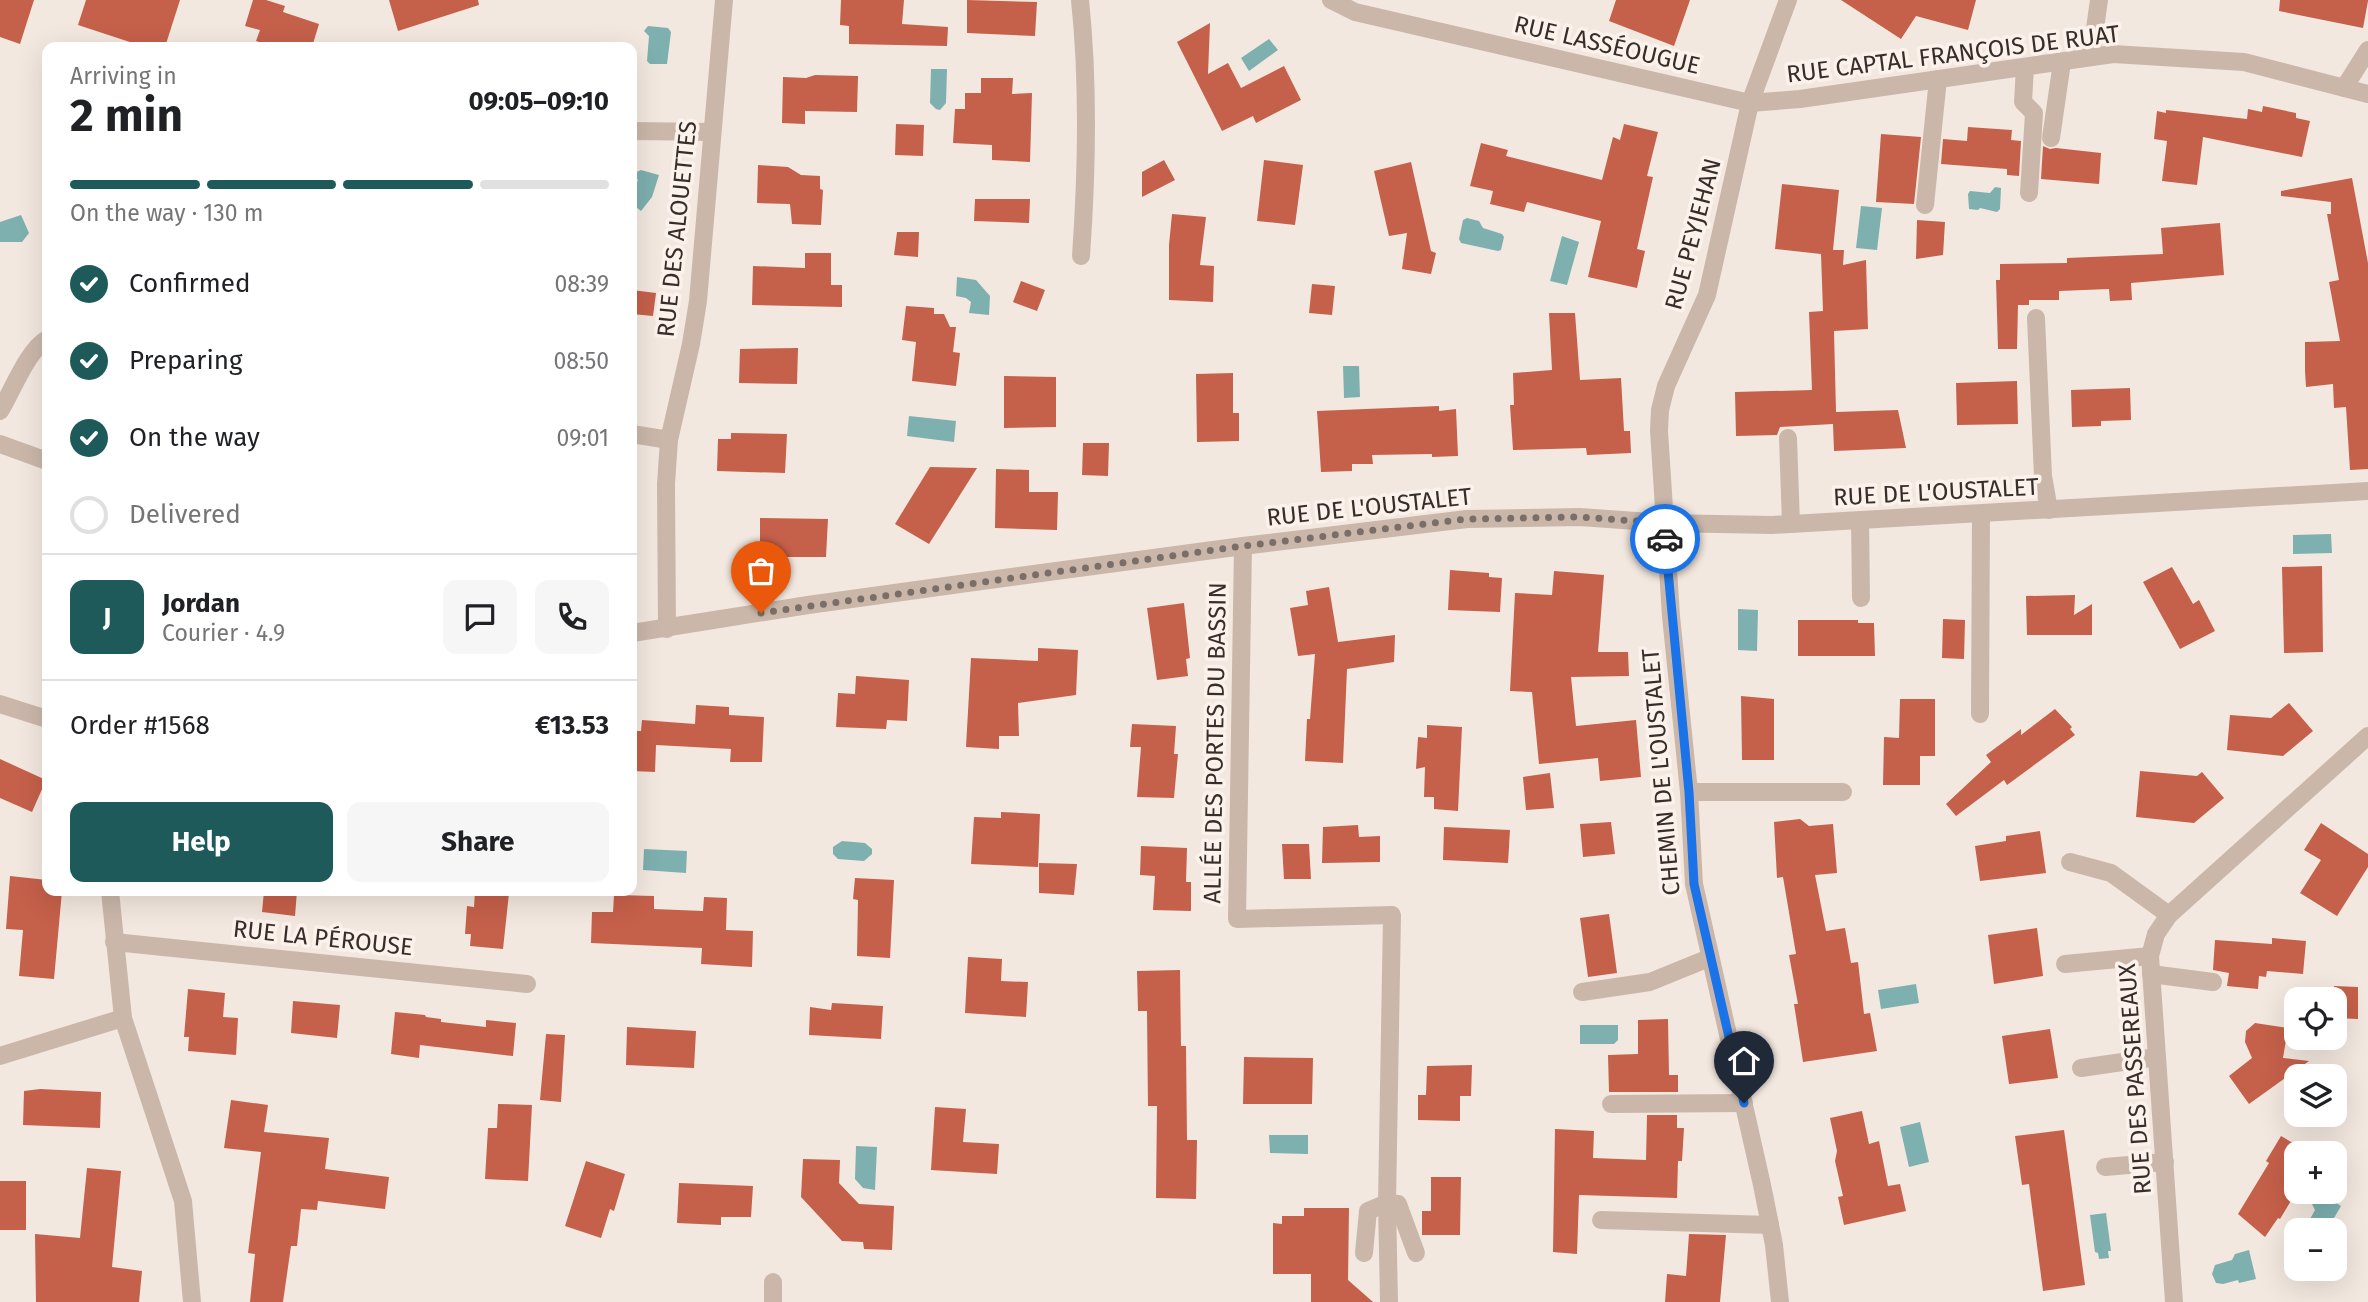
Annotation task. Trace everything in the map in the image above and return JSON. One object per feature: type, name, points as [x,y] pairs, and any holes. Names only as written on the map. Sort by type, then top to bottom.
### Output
[{"type":"street","name":"RUE DES ALOUETTES","points":[[667,629],[666,484],[669,440],[698,301],[724,0]]},
{"type":"street","points":[[1080,0],[1086,52],[1085,212],[1081,256]]},
{"type":"street","name":"RUE LASSÉOUGUE","points":[[1331,0],[1355,12],[1750,103]]},
{"type":"street","name":"RUE PEYJEHAN","points":[[1664,523],[1659,442],[1660,410],[1671,373],[1707,295],[1750,103],[1788,0]]},
{"type":"street","points":[[2091,57],[2099,0]]},
{"type":"street","points":[[2344,88],[2368,50]]},
{"type":"street","name":"RUE CAPTAL FRANÇOIS DE RUAT","points":[[1750,103],[1800,99],[2113,54],[2244,62],[2368,94]]},
{"type":"street","points":[[2051,138],[2062,62]]},
{"type":"street","points":[[2025,67],[2022,102],[2034,113],[2029,192]]},
{"type":"street","points":[[1925,205],[1938,79]]},
{"type":"street","points":[[637,131],[712,132]]},
{"type":"street","points":[[2036,318],[2043,476],[2049,510]]},
{"type":"street","points":[[0,411],[42,342]]},
{"type":"street","points":[[637,435],[669,440]]},
{"type":"street","points":[[1788,438],[1791,524]]},
{"type":"street","points":[[0,444],[42,459]]},
{"type":"street","name":"RUE DE L'OUSTALET","points":[[637,632],[808,605],[1243,546],[1467,519],[1580,517],[1664,523],[1791,524],[2368,491]]},
{"type":"street","points":[[1980,714],[1981,514]]},
{"type":"street","points":[[1860,520],[1861,598]]},
{"type":"street","name":"CHEMIN DE L'OUSTALET","points":[[1664,523],[1689,792],[1694,884],[1770,1225],[1780,1302]]},
{"type":"street","name":"ALLÉE DES PORTES DU BASSIN","points":[[1243,546],[1237,919],[1392,915],[1387,1203]]},
{"type":"street","points":[[0,704],[42,717]]},
{"type":"street","name":"RUE DES PASSEREAUX","points":[[2174,1302],[2150,965],[2156,934],[2169,915],[2368,736]]},
{"type":"street","points":[[1689,792],[1843,792]]},
{"type":"street","points":[[2070,862],[2111,873],[2169,915]]},
{"type":"street","points":[[110,896],[123,1018],[183,1201],[192,1302]]},
{"type":"street","name":"RUE LA PÉROUSE","points":[[114,942],[527,984]]},
{"type":"street","points":[[1582,992],[1650,982],[1709,958]]},
{"type":"street","points":[[2065,964],[2150,965],[2213,982]]},
{"type":"street","points":[[0,1056],[123,1018]]},
{"type":"street","points":[[2081,1068],[2157,1056]]},
{"type":"street","points":[[1611,1104],[1744,1103]]},
{"type":"street","points":[[2105,1167],[2165,1162]]},
{"type":"street","points":[[1364,1253],[1368,1211],[1387,1203],[1398,1204],[1416,1253]]},
{"type":"street","points":[[1387,1203],[1388,1302]]},
{"type":"street","points":[[1601,1220],[1770,1225]]},
{"type":"street","points":[[773,1282],[773,1302]]},
{"type":"water","points":[[648,26],[668,28],[671,32],[667,64],[650,64],[647,61],[649,36],[644,31]]},
{"type":"water","points":[[1269,39],[1278,50],[1249,71],[1241,58]]},
{"type":"water","points":[[931,69],[947,69],[946,103],[940,110],[930,103]]},
{"type":"water","points":[[641,170],[659,175],[652,197],[641,211],[637,208],[637,172]]},
{"type":"water","points":[[1995,187],[2001,188],[2000,209],[1997,212],[1980,208],[1969,209],[1970,191],[1990,193]]},
{"type":"water","points":[[1861,206],[1882,208],[1877,250],[1856,248]]},
{"type":"water","points":[[21,215],[29,233],[22,242],[0,242],[0,222]]},
{"type":"water","points":[[1467,218],[1479,221],[1483,228],[1502,234],[1504,237],[1501,250],[1461,243],[1459,239],[1463,220]]},
{"type":"water","points":[[1562,236],[1579,242],[1567,285],[1550,281]]},
{"type":"water","points":[[957,277],[976,280],[990,296],[989,315],[969,313],[971,302],[956,296]]},
{"type":"water","points":[[1343,366],[1359,366],[1360,397],[1344,398]]},
{"type":"water","points":[[909,416],[956,421],[954,442],[907,436]]},
{"type":"water","points":[[2331,534],[2332,553],[2293,554],[2293,535]]},
{"type":"water","points":[[1738,609],[1758,610],[1757,651],[1738,650]]},
{"type":"water","points":[[842,841],[865,843],[872,849],[872,854],[864,861],[838,859],[833,854],[833,847]]},
{"type":"water","points":[[644,849],[687,851],[686,873],[643,870]]},
{"type":"water","points":[[1916,984],[1919,1003],[1881,1009],[1878,990]]},
{"type":"water","points":[[1580,1025],[1618,1025],[1618,1040],[1614,1044],[1580,1044]]},
{"type":"water","points":[[1920,1122],[1929,1162],[1909,1167],[1900,1127]]},
{"type":"water","points":[[1269,1135],[1308,1135],[1308,1154],[1270,1153]]},
{"type":"water","points":[[856,1146],[877,1147],[875,1190],[863,1188],[855,1179]]},
{"type":"water","points":[[2312,1204],[2341,1206],[2334,1218],[2311,1218],[2315,1210]]},
{"type":"water","points":[[2106,1213],[2111,1251],[2108,1251],[2109,1258],[2099,1259],[2098,1253],[2095,1252],[2090,1215]]},
{"type":"water","points":[[2249,1250],[2256,1279],[2239,1283],[2238,1280],[2216,1283],[2212,1274],[2215,1265],[2232,1260],[2235,1254]]},
{"type":"building","points":[[0,0],[34,0],[20,44],[0,37]]},
{"type":"building","points":[[86,0],[180,0],[167,42],[130,42],[78,25]]},
{"type":"building","points":[[253,0],[266,0],[285,6],[283,12],[319,24],[314,42],[259,42],[256,41],[260,30],[245,26]]},
{"type":"building","points":[[389,0],[478,0],[479,5],[398,31]]},
{"type":"building","points":[[841,0],[904,0],[902,24],[948,27],[947,46],[849,44],[849,26],[840,25]]},
{"type":"building","points":[[967,0],[1037,2],[1035,36],[967,33]]},
{"type":"building","points":[[1616,0],[1690,0],[1674,46],[1609,21]]},
{"type":"building","points":[[1841,0],[1976,0],[1968,30],[1916,16],[1901,39]]},
{"type":"building","points":[[2280,0],[2368,1],[2363,28],[2279,11]]},
{"type":"building","points":[[1210,23],[1208,74],[1228,63],[1241,88],[1284,66],[1301,100],[1256,123],[1253,116],[1222,131],[1177,42]]},
{"type":"building","points":[[815,75],[858,76],[857,112],[805,111],[805,124],[782,123],[783,77],[806,78]]},
{"type":"building","points":[[981,78],[1013,78],[1012,94],[1032,93],[1030,162],[992,160],[992,145],[953,143],[955,109],[965,109],[965,93],[981,93]]},
{"type":"building","points":[[2263,106],[2296,113],[2296,118],[2310,121],[2302,157],[2203,137],[2197,185],[2162,181],[2167,141],[2154,139],[2157,111],[2247,119],[2248,109],[2262,112]]},
{"type":"building","points":[[896,124],[924,125],[923,156],[895,155]]},
{"type":"building","points":[[1624,124],[1658,132],[1647,176],[1653,177],[1637,249],[1645,251],[1637,288],[1588,277],[1601,221],[1527,202],[1524,212],[1490,204],[1493,191],[1470,186],[1481,143],[1508,150],[1506,156],[1602,180],[1613,137],[1620,140]]},
{"type":"building","points":[[1968,127],[2012,130],[2011,140],[2021,141],[2019,176],[2007,175],[2007,169],[1941,164],[1943,139],[1967,141]]},
{"type":"building","points":[[1881,134],[1921,137],[1914,204],[1876,202]]},
{"type":"building","points":[[2043,146],[2050,149],[2101,153],[2099,184],[2041,179]]},
{"type":"building","points":[[1164,160],[1175,180],[1142,197],[1142,172]]},
{"type":"building","points":[[1264,160],[1303,165],[1295,225],[1257,221]]},
{"type":"building","points":[[1411,162],[1431,251],[1436,253],[1431,274],[1402,269],[1407,233],[1389,236],[1374,171]]},
{"type":"building","points":[[758,165],[788,167],[801,175],[820,176],[820,189],[823,190],[821,225],[792,224],[790,204],[757,203]]},
{"type":"building","points":[[2352,178],[2368,263],[2368,469],[2350,470],[2346,407],[2334,408],[2333,384],[2306,387],[2305,342],[2340,341],[2329,282],[2339,280],[2327,214],[2331,214],[2331,202],[2281,196],[2281,191]]},
{"type":"building","points":[[1782,184],[1839,190],[1833,250],[1844,250],[1843,265],[1866,260],[1868,329],[1834,331],[1836,412],[1898,410],[1906,448],[1834,451],[1833,424],[1780,427],[1777,435],[1736,436],[1735,392],[1812,390],[1809,312],[1823,311],[1821,254],[1775,249]]},
{"type":"building","points":[[975,199],[1030,199],[1029,223],[974,221]]},
{"type":"building","points":[[1172,214],[1206,217],[1200,265],[1214,266],[1213,302],[1169,300]]},
{"type":"building","points":[[1917,220],[1945,222],[1943,255],[1916,259]]},
{"type":"building","points":[[2220,223],[2224,275],[2131,283],[2132,300],[2110,301],[2109,289],[2059,291],[2059,300],[2029,300],[2029,305],[2018,305],[2017,349],[1998,349],[1996,280],[2000,280],[2000,264],[2067,263],[2067,258],[2163,254],[2161,228]]},
{"type":"building","points":[[897,232],[919,232],[918,257],[894,255]]},
{"type":"building","points":[[805,253],[831,253],[831,285],[842,285],[842,307],[752,305],[753,266],[805,268]]},
{"type":"building","points":[[1021,281],[1045,290],[1037,311],[1013,302]]},
{"type":"building","points":[[1312,284],[1335,286],[1332,315],[1309,313]]},
{"type":"building","points":[[637,291],[656,293],[653,316],[637,314]]},
{"type":"building","points":[[906,306],[934,308],[934,314],[944,314],[950,327],[956,327],[953,352],[960,353],[956,386],[912,381],[916,342],[902,340]]},
{"type":"building","points":[[1549,313],[1575,313],[1580,380],[1621,378],[1624,431],[1630,431],[1631,453],[1587,455],[1586,448],[1513,450],[1510,405],[1514,405],[1513,373],[1552,370]]},
{"type":"building","points":[[798,348],[797,384],[739,383],[740,349]]},
{"type":"building","points":[[1233,373],[1233,413],[1239,413],[1239,441],[1197,442],[1196,374]]},
{"type":"building","points":[[1004,376],[1056,377],[1056,427],[1004,428]]},
{"type":"building","points":[[2017,381],[2018,424],[1957,425],[1956,383]]},
{"type":"building","points":[[2130,388],[2131,420],[2101,421],[2101,426],[2072,427],[2071,390]]},
{"type":"building","points":[[1439,406],[1439,411],[1456,409],[1458,456],[1372,455],[1373,464],[1352,464],[1352,471],[1321,472],[1317,411]]},
{"type":"building","points":[[731,433],[787,434],[785,473],[717,471],[718,439],[731,439]]},
{"type":"building","points":[[1083,443],[1109,443],[1108,476],[1082,475]]},
{"type":"building","points":[[930,467],[977,468],[929,544],[895,524]]},
{"type":"building","points":[[996,469],[1029,470],[1029,492],[1058,492],[1057,530],[995,528]]},
{"type":"building","points":[[760,518],[828,519],[826,557],[760,557]]},
{"type":"building","points":[[2322,566],[2323,652],[2284,653],[2282,567]]},
{"type":"building","points":[[2172,567],[2193,604],[2199,600],[2215,631],[2180,649],[2143,582]]},
{"type":"building","points":[[1450,570],[1489,573],[1489,577],[1502,578],[1500,612],[1448,610]]},
{"type":"building","points":[[1554,571],[1604,575],[1598,652],[1628,652],[1629,676],[1571,677],[1576,726],[1636,720],[1641,777],[1600,781],[1598,758],[1539,764],[1532,692],[1510,691],[1515,593],[1552,595]]},
{"type":"building","points":[[1329,587],[1338,642],[1395,635],[1394,662],[1347,669],[1343,763],[1305,761],[1315,654],[1298,656],[1290,608],[1308,605],[1306,591]]},
{"type":"building","points":[[2075,595],[2074,615],[2092,604],[2092,635],[2027,635],[2026,596]]},
{"type":"building","points":[[1184,603],[1190,658],[1186,659],[1188,676],[1157,680],[1147,608]]},
{"type":"building","points":[[1943,619],[1965,620],[1964,659],[1942,658]]},
{"type":"building","points":[[1798,620],[1858,620],[1858,623],[1874,623],[1875,656],[1798,656]]},
{"type":"building","points":[[1038,648],[1078,650],[1076,695],[1018,703],[1019,736],[999,736],[999,749],[966,747],[971,658],[1038,661]]},
{"type":"building","points":[[856,676],[909,680],[907,721],[887,720],[886,729],[836,727],[838,693],[855,694]]},
{"type":"building","points":[[1741,696],[1774,699],[1774,760],[1742,760]]},
{"type":"building","points":[[1900,699],[1935,699],[1935,756],[1920,756],[1920,785],[1883,785],[1884,737],[1899,738]]},
{"type":"building","points":[[2289,703],[2313,731],[2283,756],[2227,750],[2230,715],[2271,718]]},
{"type":"building","points":[[696,705],[729,707],[729,715],[764,717],[762,762],[730,762],[731,749],[656,745],[655,772],[637,771],[637,731],[641,731],[642,720],[695,724]]},
{"type":"building","points":[[2055,709],[2072,727],[2070,729],[2075,735],[2007,785],[2004,780],[1956,816],[1946,804],[1991,762],[1986,755],[2021,729],[2021,735]]},
{"type":"building","points":[[1132,724],[1176,726],[1174,754],[1178,754],[1174,798],[1137,797],[1141,747],[1130,747]]},
{"type":"building","points":[[1427,725],[1462,727],[1458,811],[1434,809],[1434,797],[1424,797],[1425,767],[1416,769],[1418,737],[1427,738]]},
{"type":"building","points":[[0,759],[42,778],[42,789],[32,812],[0,798]]},
{"type":"building","points":[[2140,771],[2197,776],[2202,772],[2224,798],[2194,823],[2136,817]]},
{"type":"building","points":[[1550,773],[1554,808],[1526,810],[1523,777]]},
{"type":"building","points":[[1001,812],[1040,814],[1038,867],[971,864],[974,817],[1001,818]]},
{"type":"building","points":[[1800,819],[1809,826],[1833,824],[1837,873],[1815,875],[1826,931],[1845,928],[1851,963],[1858,962],[1864,1014],[1870,1013],[1877,1051],[1803,1062],[1794,1004],[1798,1004],[1789,955],[1796,954],[1783,877],[1777,878],[1774,822]]},
{"type":"building","points":[[1611,822],[1615,854],[1583,857],[1580,824]]},
{"type":"building","points":[[2321,823],[2368,854],[2368,867],[2337,916],[2300,893],[2321,860],[2304,850]]},
{"type":"building","points":[[1358,825],[1359,837],[1380,836],[1380,862],[1322,863],[1323,827]]},
{"type":"building","points":[[1444,827],[1510,830],[1508,863],[1443,860]]},
{"type":"building","points":[[2040,831],[2046,873],[1980,881],[1975,846],[2006,841],[2006,836]]},
{"type":"building","points":[[1282,844],[1309,844],[1311,879],[1284,879]]},
{"type":"building","points":[[1141,846],[1187,848],[1186,882],[1191,882],[1191,911],[1153,910],[1155,876],[1140,875]]},
{"type":"building","points":[[1039,863],[1077,864],[1074,895],[1039,893]]},
{"type":"building","points":[[10,876],[42,879],[42,896],[62,896],[54,979],[19,976],[23,930],[6,929]]},
{"type":"building","points":[[855,878],[894,880],[890,958],[857,956],[858,900],[853,899]]},
{"type":"building","points":[[264,896],[297,896],[295,916],[262,912]]},
{"type":"building","points":[[475,896],[509,896],[503,949],[470,946],[471,934],[465,934],[467,906],[474,907]]},
{"type":"building","points":[[614,896],[654,896],[654,909],[703,911],[704,897],[727,898],[726,930],[753,931],[752,967],[701,964],[702,948],[591,943],[592,912],[613,912]]},
{"type":"building","points":[[1609,914],[1617,973],[1588,977],[1580,918]]},
{"type":"building","points":[[2037,928],[2043,976],[1994,984],[1988,935]]},
{"type":"building","points":[[2272,938],[2306,941],[2303,974],[2267,971],[2266,977],[2259,976],[2258,989],[2227,986],[2229,973],[2213,970],[2215,940],[2272,944]]},
{"type":"building","points":[[968,957],[1002,959],[1001,981],[1028,982],[1026,1017],[965,1013]]},
{"type":"building","points":[[1180,970],[1181,1046],[1186,1046],[1187,1140],[1197,1140],[1196,1199],[1156,1198],[1157,1106],[1148,1106],[1147,1011],[1138,1011],[1137,971]]},
{"type":"building","points":[[2334,986],[2358,987],[2358,1019],[2347,1019],[2347,987]]},
{"type":"building","points":[[188,989],[225,993],[223,1017],[238,1018],[236,1055],[188,1051],[189,1037],[184,1037]]},
{"type":"building","points":[[293,1001],[340,1005],[337,1038],[291,1033]]},
{"type":"building","points":[[832,1003],[883,1006],[881,1039],[809,1035],[810,1007],[831,1010]]},
{"type":"building","points":[[395,1012],[425,1015],[441,1019],[441,1022],[486,1027],[486,1020],[516,1023],[513,1056],[420,1045],[419,1058],[391,1054]]},
{"type":"building","points":[[1668,1019],[1669,1075],[1678,1075],[1678,1092],[1609,1092],[1608,1055],[1638,1054],[1638,1020]]},
{"type":"building","points":[[2255,1023],[2284,1027],[2283,1058],[2309,1061],[2305,1064],[2284,1064],[2284,1079],[2249,1104],[2229,1076],[2252,1058],[2245,1042],[2246,1031]]},
{"type":"building","points":[[627,1027],[696,1031],[694,1068],[626,1065]]},
{"type":"building","points":[[2050,1029],[2058,1078],[2009,1084],[2002,1036]]},
{"type":"building","points":[[546,1034],[565,1035],[561,1102],[540,1100]]},
{"type":"building","points":[[1244,1057],[1313,1058],[1312,1104],[1243,1104]]},
{"type":"building","points":[[1472,1065],[1471,1096],[1460,1096],[1460,1121],[1418,1120],[1418,1095],[1426,1095],[1427,1066]]},
{"type":"building","points":[[40,1089],[101,1092],[100,1128],[23,1125],[24,1091]]},
{"type":"building","points":[[231,1100],[268,1105],[264,1132],[329,1138],[325,1169],[389,1177],[385,1209],[318,1201],[317,1210],[301,1209],[297,1246],[291,1246],[283,1302],[250,1302],[255,1254],[248,1253],[261,1152],[224,1148]]},
{"type":"building","points":[[498,1104],[532,1105],[528,1181],[485,1179],[488,1128],[497,1128]]},
{"type":"building","points":[[935,1107],[966,1109],[963,1142],[999,1144],[997,1174],[931,1170]]},
{"type":"building","points":[[1862,1111],[1869,1144],[1879,1141],[1888,1186],[1900,1184],[1906,1211],[1844,1225],[1838,1197],[1843,1196],[1835,1161],[1837,1151],[1830,1118]]},
{"type":"building","points":[[1647,1115],[1677,1115],[1677,1128],[1684,1128],[1682,1161],[1678,1161],[1677,1198],[1579,1195],[1577,1254],[1553,1252],[1555,1129],[1594,1131],[1593,1158],[1646,1160]]},
{"type":"building","points":[[2064,1130],[2085,1285],[2043,1291],[2029,1184],[2022,1185],[2015,1136]]},
{"type":"building","points":[[2281,1136],[2290,1141],[2284,1141],[2284,1204],[2289,1204],[2265,1237],[2238,1214],[2269,1163],[2266,1161]]},
{"type":"building","points":[[803,1159],[840,1160],[839,1183],[859,1204],[894,1206],[892,1250],[864,1249],[863,1242],[842,1241],[801,1197]]},
{"type":"building","points":[[586,1161],[625,1174],[614,1211],[610,1209],[601,1238],[565,1226]]},
{"type":"building","points":[[87,1168],[121,1171],[112,1267],[142,1271],[139,1302],[36,1302],[35,1234],[80,1238]]},
{"type":"building","points":[[1431,1177],[1461,1177],[1460,1235],[1422,1235],[1422,1211],[1431,1211]]},
{"type":"building","points":[[0,1181],[26,1181],[26,1230],[0,1230]]},
{"type":"building","points":[[679,1183],[753,1186],[751,1217],[721,1217],[721,1225],[677,1223]]},
{"type":"building","points":[[1304,1208],[1349,1208],[1348,1280],[1373,1302],[1311,1302],[1311,1274],[1273,1274],[1273,1223],[1282,1224],[1282,1216],[1304,1216]]},
{"type":"building","points":[[1689,1234],[1726,1235],[1720,1302],[1665,1302],[1667,1274],[1686,1276]]},
{"type":"way so far","points":[[761,613],[1243,546],[1467,519],[1580,517],[1664,523],[1665,539]]},
{"type":"route","points":[[1665,539],[1689,792],[1694,884],[1744,1103]]}]
